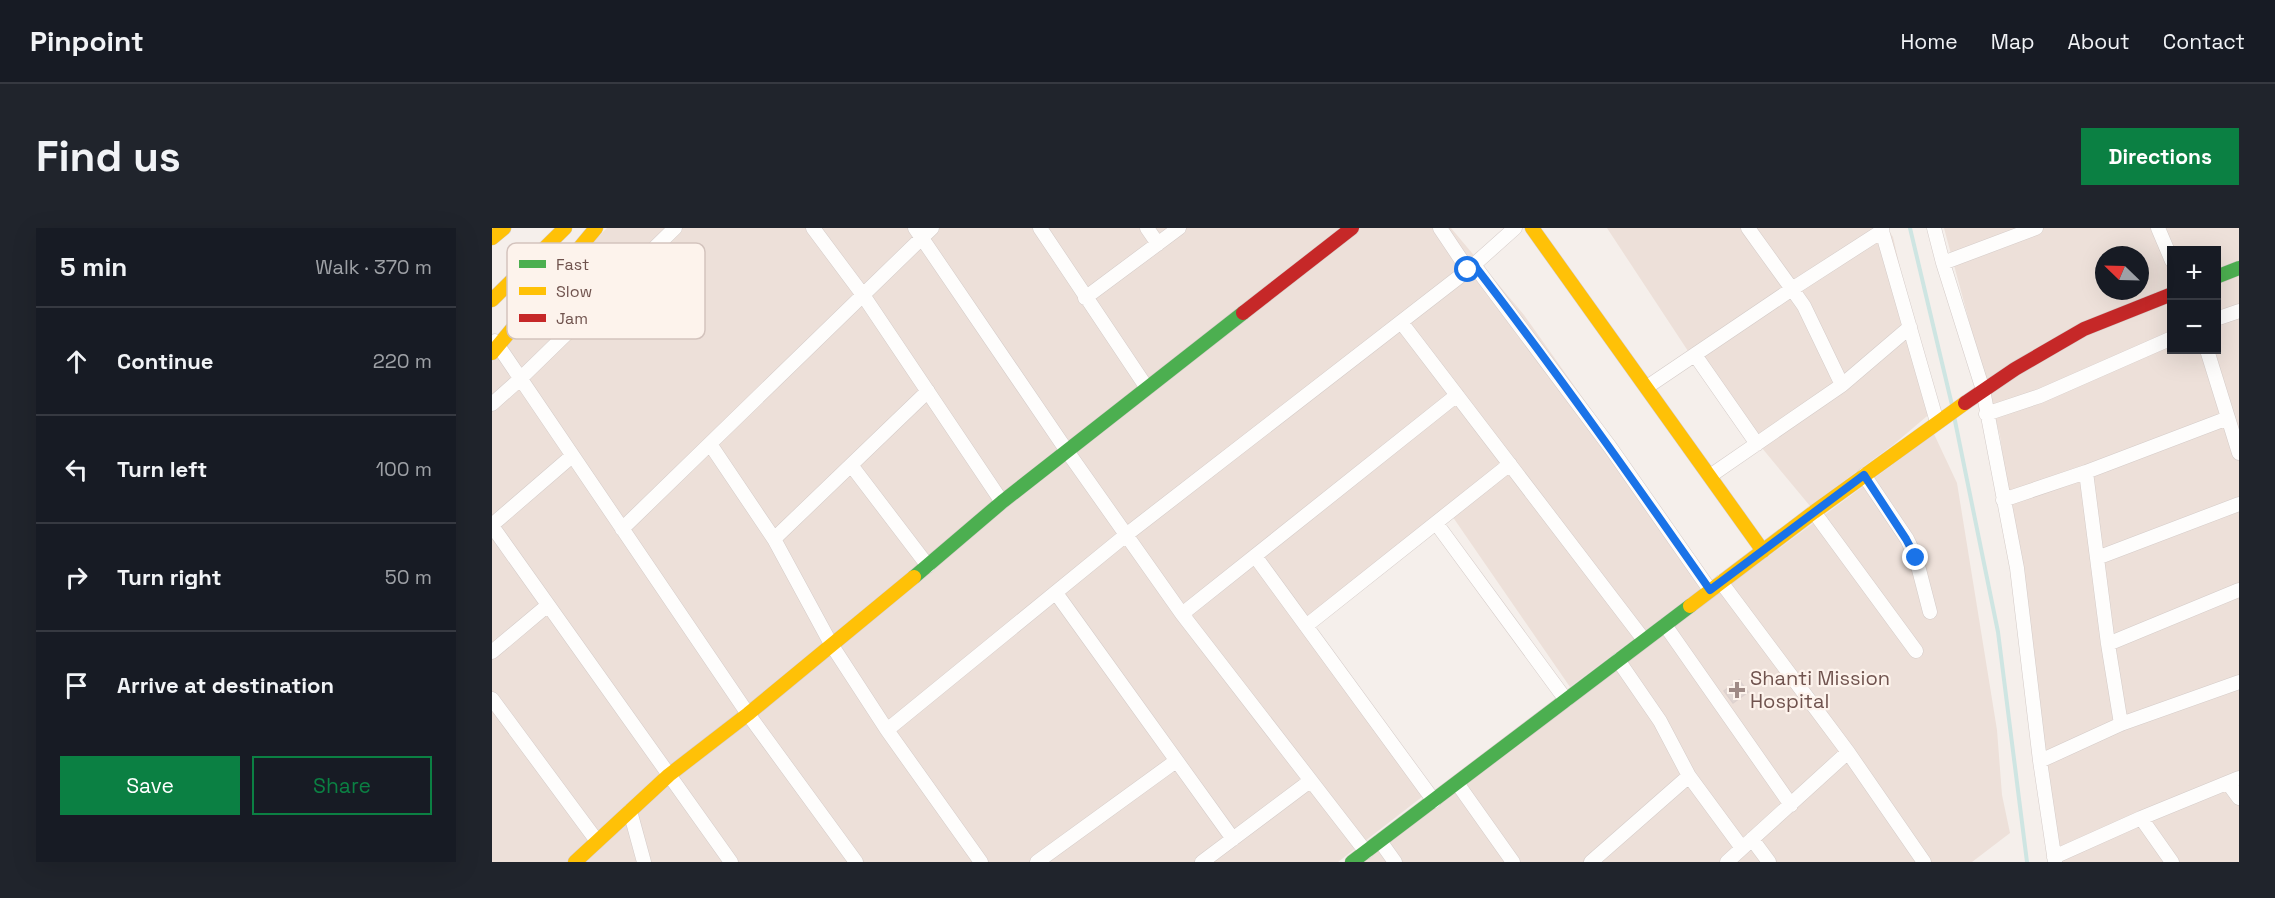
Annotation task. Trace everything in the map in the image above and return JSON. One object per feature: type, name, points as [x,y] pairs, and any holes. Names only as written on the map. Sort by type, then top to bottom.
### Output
[{"type":"main road","points":[[492,238],[504,228]]},
{"type":"main road","points":[[550,243],[565,228]]},
{"type":"main road","points":[[583,243],[596,228]]},
{"type":"main road","points":[[575,862],[669,775],[748,714],[1002,502],[1147,388],[1337,232],[1352,228]]},
{"type":"main road","points":[[1532,228],[1763,551]]},
{"type":"main road","points":[[2221,275],[2239,268]]},
{"type":"main road","points":[[492,300],[507,285]]},
{"type":"main road","points":[[1352,862],[1941,418],[2084,329],[2167,296]]},
{"type":"main road","points":[[494,346],[507,331]]},
{"type":"street","points":[[660,243],[675,228]]},
{"type":"street","points":[[813,228],[863,295],[1002,502]]},
{"type":"street","points":[[1040,228],[1147,388]]},
{"type":"street","points":[[1148,228],[1158,244]]},
{"type":"street","points":[[1085,298],[1179,228]]},
{"type":"street","points":[[1440,228],[1716,586],[1848,752],[1924,862]]},
{"type":"street","points":[[887,730],[1126,535],[1471,268],[1515,228]]},
{"type":"street","points":[[1749,228],[1804,306],[1842,385]]},
{"type":"street","points":[[1934,228],[1942,263],[1981,391],[2017,568],[2040,761],[2055,860],[2141,819],[2234,780],[2239,798]]},
{"type":"street","points":[[2158,228],[2167,249]]},
{"type":"street","points":[[1942,263],[2032,229]]},
{"type":"street","points":[[1647,387],[1882,230],[1910,327],[1941,418]]},
{"type":"street","points":[[622,529],[863,295],[923,231],[1066,451],[1182,614],[1366,852]]},
{"type":"street","points":[[2221,318],[2239,311]]},
{"type":"street","points":[[1401,322],[1644,640]]},
{"type":"street","points":[[1710,476],[1842,385],[1910,327]]},
{"type":"street","points":[[492,404],[561,339]]},
{"type":"street","points":[[1986,414],[2040,396],[2167,340]]},
{"type":"street","points":[[494,346],[748,714],[856,862]]},
{"type":"street","points":[[2209,354],[2239,453]]},
{"type":"street","points":[[1695,355],[1756,444]]},
{"type":"street","points":[[774,539],[927,391]]},
{"type":"street","points":[[1182,614],[1457,395]]},
{"type":"street","points":[[2003,500],[2228,418]]},
{"type":"street","points":[[710,444],[774,539],[831,644],[887,730],[981,862]]},
{"type":"street","points":[[572,456],[492,526],[731,862]]},
{"type":"street","points":[[1306,626],[1510,464]]},
{"type":"street","points":[[851,465],[928,566]]},
{"type":"street","points":[[2086,471],[2108,644],[2121,724]]},
{"type":"street","points":[[1864,475],[1912,550],[1930,612]]},
{"type":"street","points":[[2097,558],[2239,504]]},
{"type":"street","points":[[1814,512],[1916,651]]},
{"type":"street","points":[[1436,523],[1566,700]]},
{"type":"street","points":[[1255,556],[1434,801]]},
{"type":"street","points":[[2108,644],[2239,590]]},
{"type":"street","points":[[1056,593],[1233,839]]},
{"type":"street","points":[[492,652],[548,605]]},
{"type":"street","points":[[1665,625],[1791,805]]},
{"type":"street","points":[[1618,660],[1660,721],[1689,776],[1747,844],[1769,862]]},
{"type":"street","points":[[2040,761],[2121,724],[2239,682]]},
{"type":"street","points":[[492,699],[597,841]]},
{"type":"street","points":[[1727,862],[1848,752]]},
{"type":"street","points":[[1037,862],[1176,761]]},
{"type":"street","points":[[1591,862],[1689,776]]},
{"type":"street","points":[[1202,862],[1310,781]]},
{"type":"street","points":[[1457,783],[1513,862]]},
{"type":"street","points":[[630,811],[644,862]]},
{"type":"street","points":[[2141,819],[2172,862]]},
{"type":"street","points":[[1380,842],[1395,862]]},
{"type":"shaded area","points":[[607,228],[1451,228],[1524,315],[1712,580],[1570,687],[1448,510],[1310,619],[1427,793],[1338,862],[492,862],[492,362],[511,339],[705,339],[705,243],[592,243]]},
{"type":"shaded area","points":[[1607,228],[1887,228],[1893,237],[1933,411],[1893,445],[1810,506],[1713,389]]},
{"type":"shaded area","points":[[1944,228],[2239,228],[2239,862],[2060,862],[2000,436]]},
{"type":"shaded area","points":[[1934,434],[1957,483],[1997,730],[2002,795],[2010,833],[1972,862],[1362,862],[1555,714]]},
{"type":"building","points":[[1739,680],[1748,692],[1733,703],[1724,691]]},
{"type":"waterway","points":[[1910,228],[1952,405]]},
{"type":"waterway","points":[[1954,416],[1998,632],[2027,862]]},
{"type":"traffic: fast","points":[[2221,275],[2239,268]]},
{"type":"traffic: fast","points":[[914,577],[1002,502],[1243,313]]},
{"type":"traffic: fast","points":[[1352,862],[1690,606]]},
{"type":"traffic: slow","points":[[492,238],[504,228]]},
{"type":"traffic: slow","points":[[550,243],[565,228]]},
{"type":"traffic: slow","points":[[584,243],[596,228]]},
{"type":"traffic: slow","points":[[1532,228],[1763,551]]},
{"type":"traffic: slow","points":[[492,300],[507,285]]},
{"type":"traffic: slow","points":[[492,353],[507,335]]},
{"type":"traffic: slow","points":[[1690,606],[1814,512],[1965,403]]},
{"type":"traffic: slow","points":[[575,862],[669,775],[748,714],[914,577]]},
{"type":"traffic: jam","points":[[1243,313],[1352,228]]},
{"type":"traffic: jam","points":[[1965,403],[2015,369],[2084,329],[2167,296]]},
{"type":"place","name":"Shanti Mission Hospital","points":[[1737,690]]},
{"type":"route","points":[[1468,270],[1474,265],[1529,337],[1610,447],[1710,590],[1864,475],[1916,558]]}]
